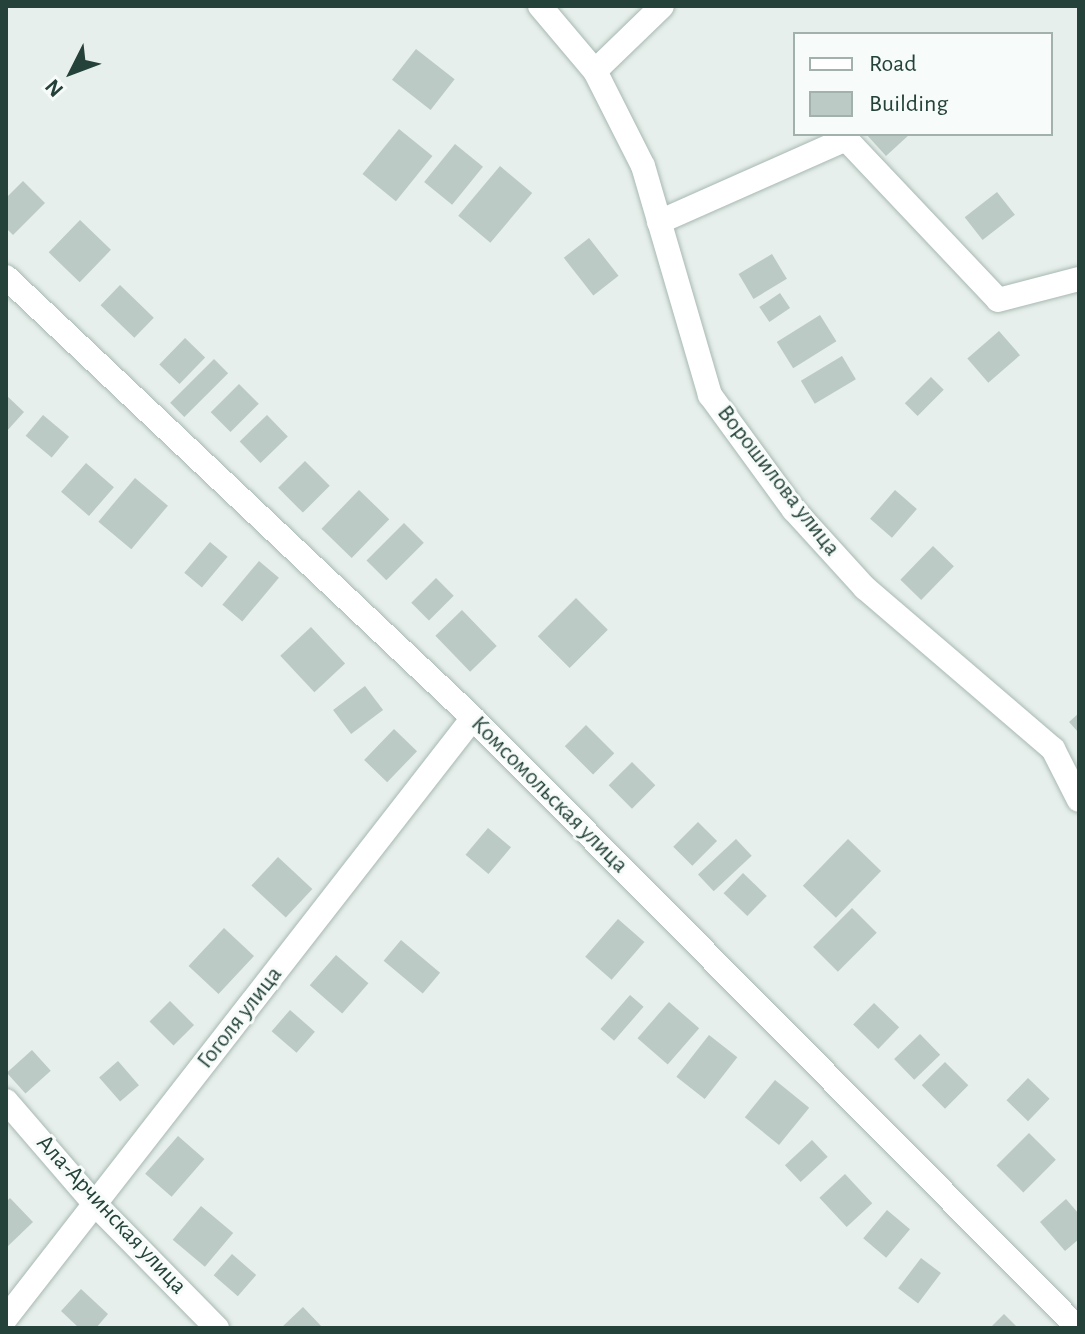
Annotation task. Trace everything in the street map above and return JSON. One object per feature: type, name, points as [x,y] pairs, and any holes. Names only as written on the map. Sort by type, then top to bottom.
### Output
[{"type":"street","name":"Ворошилова улица","points":[[540,6],[595,71],[643,166],[710,395],[776,485],[865,588],[1053,749],[1079,800]]},
{"type":"street","points":[[595,71],[662,6]]},
{"type":"street","points":[[659,222],[846,139],[998,300],[1079,279]]},
{"type":"street","name":"Комсомольская улица","points":[[6,277],[473,718],[1078,1328]]},
{"type":"street","name":"Гоголя улица","points":[[6,1318],[473,718]]},
{"type":"street","name":"Ала-Арчинская улица","points":[[6,1101],[95,1204],[217,1328]]},
{"type":"building","points":[[416,49],[455,79],[431,110],[392,80]]},
{"type":"building","points":[[399,129],[432,156],[396,201],[362,174]]},
{"type":"building","points":[[868,136],[908,136],[886,156]]},
{"type":"building","points":[[455,144],[483,167],[452,205],[424,182]]},
{"type":"building","points":[[500,166],[532,193],[490,243],[458,216]]},
{"type":"building","points":[[23,181],[45,203],[13,235],[6,228],[6,198]]},
{"type":"building","points":[[997,192],[1015,215],[983,240],[965,217]]},
{"type":"building","points":[[80,220],[111,250],[80,282],[49,252]]},
{"type":"building","points":[[589,238],[619,276],[593,296],[564,258]]},
{"type":"building","points":[[772,254],[787,279],[754,299],[739,274]]},
{"type":"building","points":[[120,285],[154,318],[134,338],[101,305]]},
{"type":"building","points":[[780,293],[790,308],[769,322],[759,307]]},
{"type":"building","points":[[820,315],[836,341],[793,368],[777,342]]},
{"type":"building","points":[[999,331],[1020,355],[988,383],[967,359]]},
{"type":"building","points":[[185,338],[205,357],[179,384],[159,365]]},
{"type":"building","points":[[842,356],[856,379],[815,404],[801,381]]},
{"type":"building","points":[[214,359],[228,373],[184,417],[170,403]]},
{"type":"building","points":[[931,377],[944,390],[918,416],[905,403]]},
{"type":"building","points":[[239,384],[259,404],[231,432],[211,412]]},
{"type":"building","points":[[6,395],[24,412],[6,432]]},
{"type":"building","points":[[43,415],[69,437],[52,458],[26,436]]},
{"type":"building","points":[[267,415],[288,437],[261,463],[240,441]]},
{"type":"building","points":[[305,461],[330,486],[303,513],[278,488]]},
{"type":"building","points":[[86,463],[114,487],[89,516],[61,492]]},
{"type":"building","points":[[135,478],[168,506],[131,549],[98,522]]},
{"type":"building","points":[[359,490],[389,519],[352,558],[321,529]]},
{"type":"building","points":[[895,490],[917,509],[892,538],[870,519]]},
{"type":"building","points":[[404,523],[424,543],[386,580],[367,560]]},
{"type":"building","points":[[210,542],[228,557],[202,587],[184,573]]},
{"type":"building","points":[[933,546],[954,566],[921,600],[900,580]]},
{"type":"building","points":[[259,561],[279,578],[242,621],[222,605]]},
{"type":"building","points":[[436,578],[454,596],[429,620],[411,603]]},
{"type":"building","points":[[576,598],[608,630],[570,668],[538,636]]},
{"type":"building","points":[[462,610],[497,646],[470,672],[435,636]]},
{"type":"building","points":[[311,627],[345,664],[314,692],[280,656]]},
{"type":"building","points":[[365,686],[383,710],[351,734],[333,710]]},
{"type":"building","points":[[1079,713],[1079,733],[1069,722]]},
{"type":"building","points":[[586,725],[614,753],[593,774],[565,746]]},
{"type":"building","points":[[394,729],[417,751],[387,782],[364,760]]},
{"type":"building","points":[[632,762],[655,785],[632,809],[609,785]]},
{"type":"building","points":[[698,822],[717,841],[692,866],[673,847]]},
{"type":"building","points":[[488,828],[511,847],[488,874],[466,855]]},
{"type":"building","points":[[736,839],[752,856],[714,891],[698,874]]},
{"type":"building","points":[[848,839],[881,871],[836,918],[803,886]]},
{"type":"building","points":[[278,857],[312,889],[286,918],[251,886]]},
{"type":"building","points":[[743,873],[767,896],[747,916],[724,893]]},
{"type":"building","points":[[852,908],[877,933],[838,972],[813,947]]},
{"type":"building","points":[[618,919],[644,942],[612,980],[585,957]]},
{"type":"building","points":[[224,928],[254,956],[219,994],[189,966]]},
{"type":"building","points":[[401,940],[440,973],[423,993],[384,961]]},
{"type":"building","points":[[336,955],[368,983],[342,1013],[310,985]]},
{"type":"building","points":[[630,995],[644,1007],[614,1041],[600,1029]]},
{"type":"building","points":[[170,1001],[194,1025],[174,1046],[149,1022]]},
{"type":"building","points":[[669,1002],[699,1028],[668,1064],[638,1038]]},
{"type":"building","points":[[874,1003],[899,1027],[878,1049],[853,1025]]},
{"type":"building","points":[[290,1010],[315,1032],[297,1053],[272,1031]]},
{"type":"building","points":[[920,1034],[940,1055],[914,1080],[894,1059]]},
{"type":"building","points":[[709,1035],[737,1057],[705,1099],[676,1077]]},
{"type":"building","points":[[32,1050],[51,1071],[25,1094],[7,1073]]},
{"type":"building","points":[[118,1061],[139,1085],[120,1102],[99,1077]]},
{"type":"building","points":[[945,1062],[968,1085],[945,1109],[922,1085]]},
{"type":"building","points":[[1028,1078],[1050,1099],[1028,1121],[1006,1100]]},
{"type":"building","points":[[775,1080],[809,1108],[779,1145],[745,1117]]},
{"type":"building","points":[[1029,1133],[1056,1160],[1023,1192],[996,1166]]},
{"type":"building","points":[[178,1136],[204,1159],[172,1197],[145,1174]]},
{"type":"building","points":[[812,1140],[828,1157],[801,1182],[785,1165]]},
{"type":"building","points":[[845,1174],[872,1203],[847,1227],[819,1198]]},
{"type":"building","points":[[10,1198],[33,1222],[6,1248],[6,1202]]},
{"type":"building","points":[[1066,1199],[1079,1214],[1079,1239],[1065,1251],[1040,1222]]},
{"type":"building","points":[[201,1206],[233,1233],[205,1267],[173,1240]]},
{"type":"building","points":[[887,1210],[910,1229],[886,1258],[863,1238]]},
{"type":"building","points":[[232,1254],[256,1275],[238,1296],[214,1275]]},
{"type":"building","points":[[921,1258],[941,1273],[918,1303],[898,1288]]},
{"type":"building","points":[[81,1289],[108,1314],[96,1328],[79,1328],[61,1311]]},
{"type":"building","points":[[303,1307],[323,1328],[281,1328]]},
{"type":"building","points":[[1004,1314],[1018,1328],[990,1328]]}]
